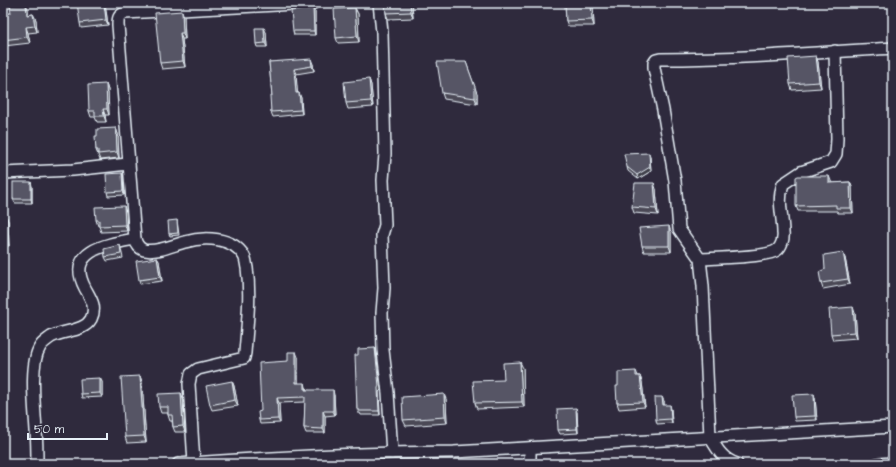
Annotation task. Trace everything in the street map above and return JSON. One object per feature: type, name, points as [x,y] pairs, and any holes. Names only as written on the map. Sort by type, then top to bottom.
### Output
[{"type":"street","points":[[194,463],[189,384],[191,374],[198,369],[244,358],[248,314],[248,280],[245,257],[236,247],[223,241],[203,239],[186,241],[165,248],[151,250],[143,250],[137,246],[135,239],[128,164],[118,18],[120,15],[125,13],[201,6],[313,3]]},
{"type":"street","points":[[379,3],[382,32],[385,154],[383,180],[385,225],[382,235],[384,288],[382,350],[388,393],[392,453]]},
{"type":"street","points":[[737,464],[729,462],[720,454],[710,437],[703,286],[700,259],[679,230],[675,181],[654,63],[656,60],[660,59],[720,58],[893,48]]},
{"type":"street","points":[[700,259],[766,254],[777,250],[781,244],[784,235],[779,199],[783,184],[801,172],[831,162],[836,154],[835,51]]},
{"type":"street","points":[[3,173],[73,170],[128,164]]},
{"type":"street","points":[[37,464],[34,378],[35,360],[40,346],[56,334],[84,327],[92,317],[95,308],[81,280],[80,270],[84,258],[92,250],[135,239]]},
{"type":"street","points":[[178,464],[392,453],[454,452],[893,427]]},
{"type":"street","points":[[530,448],[530,464]]},
{"type":"street","points":[[878,464],[893,463]]},
{"type":"building","points":[[77,3],[104,3],[106,20],[80,23]]},
{"type":"building","points":[[385,3],[410,3],[411,12],[386,13]]},
{"type":"building","points":[[565,3],[591,3],[592,20],[566,21]]},
{"type":"building","points":[[26,4],[27,15],[33,14],[35,26],[26,27],[27,37],[3,40],[3,14],[11,13],[10,5]]},
{"type":"building","points":[[313,8],[314,31],[293,31],[291,11]]},
{"type":"building","points":[[355,8],[357,36],[336,38],[334,9]]},
{"type":"building","points":[[182,11],[183,33],[180,33],[183,61],[160,63],[155,13]]},
{"type":"building","points":[[255,28],[264,28],[265,43],[256,44]]},
{"type":"building","points":[[816,56],[819,82],[790,84],[788,58]]},
{"type":"building","points":[[311,59],[312,66],[294,69],[296,93],[299,93],[301,110],[271,112],[270,96],[272,96],[269,62]]},
{"type":"building","points":[[437,62],[466,62],[475,87],[475,98],[442,93]]},
{"type":"building","points":[[369,79],[371,101],[346,103],[344,82]]},
{"type":"building","points":[[106,84],[107,109],[103,109],[104,116],[95,116],[95,111],[89,111],[88,85]]},
{"type":"building","points":[[116,128],[117,152],[98,154],[98,150],[96,150],[95,136],[97,136],[97,129]]},
{"type":"building","points":[[649,153],[650,167],[637,175],[627,167],[624,154]]},
{"type":"building","points":[[122,173],[123,191],[107,192],[106,174]]},
{"type":"building","points":[[829,176],[829,183],[850,182],[851,208],[836,208],[836,205],[796,206],[796,177]]},
{"type":"building","points":[[13,182],[31,182],[31,199],[13,199]]},
{"type":"building","points":[[635,183],[654,183],[656,209],[632,207]]},
{"type":"building","points":[[124,206],[125,225],[99,226],[99,220],[96,220],[95,207]]},
{"type":"building","points":[[3,215],[6,215],[7,240],[3,240]]},
{"type":"building","points":[[177,220],[178,233],[169,234],[168,221]]},
{"type":"building","points":[[669,226],[669,246],[642,246],[639,228]]},
{"type":"building","points":[[120,245],[121,254],[105,257],[104,249]]},
{"type":"building","points":[[843,252],[848,279],[821,283],[819,272],[825,269],[824,255]]},
{"type":"building","points":[[157,258],[160,277],[139,280],[136,261]]},
{"type":"building","points":[[853,307],[855,332],[831,334],[829,309]]},
{"type":"building","points":[[375,348],[379,386],[379,411],[359,411],[359,409],[357,409],[355,355],[358,355],[358,349]]},
{"type":"building","points":[[288,352],[296,352],[296,383],[305,383],[305,390],[333,390],[333,411],[323,411],[323,429],[304,428],[305,397],[277,398],[278,419],[259,420],[258,412],[261,411],[259,363],[288,361]]},
{"type":"building","points":[[520,362],[522,402],[475,403],[473,381],[504,380],[503,363]]},
{"type":"building","points":[[636,371],[636,376],[640,376],[643,402],[617,403],[616,386],[618,386],[618,372]]},
{"type":"building","points":[[140,376],[144,436],[125,437],[121,377]]},
{"type":"building","points":[[100,378],[100,393],[81,394],[80,379]]},
{"type":"building","points":[[232,381],[235,400],[210,405],[206,386]]},
{"type":"building","points":[[181,393],[183,426],[173,427],[172,415],[168,415],[168,407],[159,407],[158,394]]},
{"type":"building","points":[[444,394],[445,417],[403,420],[402,397]]},
{"type":"building","points":[[814,394],[815,416],[794,417],[792,395]]},
{"type":"building","points":[[655,397],[662,397],[663,405],[670,405],[671,419],[656,420]]},
{"type":"building","points":[[576,408],[577,429],[558,430],[557,409]]}]
